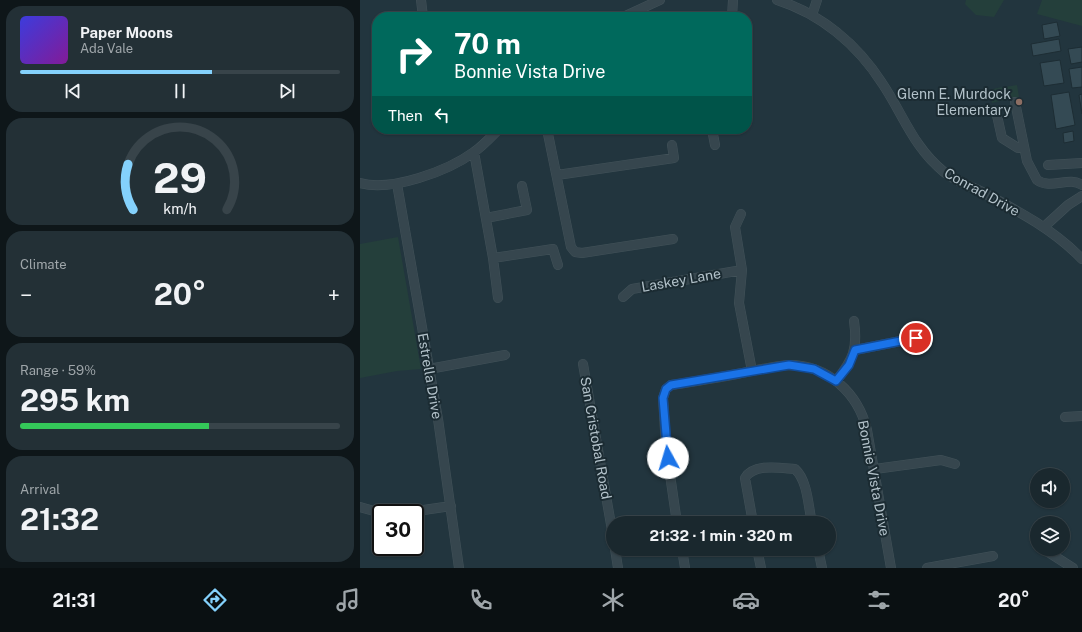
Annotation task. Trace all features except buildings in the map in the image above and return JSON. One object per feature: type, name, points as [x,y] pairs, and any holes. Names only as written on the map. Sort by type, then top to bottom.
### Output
[{"type":"street","points":[[421,0],[422,12]]},
{"type":"street","points":[[634,12],[660,0]]},
{"type":"street","points":[[732,12],[733,0]]},
{"type":"street","name":"Conrad Drive","points":[[777,0],[793,5],[812,15],[841,34],[863,57],[882,82],[915,141],[924,153],[945,173],[1044,226],[1082,259]]},
{"type":"street","points":[[812,15],[817,0]]},
{"type":"street","points":[[1014,102],[1027,161],[1039,182],[1048,184],[1078,182],[1082,185]]},
{"type":"street","points":[[996,111],[1002,138],[1018,148],[1024,147]]},
{"type":"street","points":[[360,183],[377,186],[397,184],[442,169],[474,152],[494,134]]},
{"type":"street","points":[[548,134],[571,247],[575,252],[582,253],[673,239]]},
{"type":"street","points":[[713,134],[715,145]]},
{"type":"street","points":[[557,175],[674,158],[672,145]]},
{"type":"street","points":[[474,152],[493,258],[498,298]]},
{"type":"street","points":[[1048,165],[1082,163]]},
{"type":"street","name":"Estrella Drive","points":[[397,184],[429,368],[451,506],[459,568]]},
{"type":"street","points":[[486,218],[527,210],[522,186]]},
{"type":"street","points":[[1044,226],[1068,205],[1082,196]]},
{"type":"street","points":[[741,214],[735,227],[742,270],[740,303],[752,371]]},
{"type":"street","points":[[493,258],[553,249],[558,265]]},
{"type":"street","name":"Laskey Lane","points":[[623,297],[632,289],[742,270]]},
{"type":"street","points":[[836,381],[849,365],[855,350],[856,336],[854,321]]},
{"type":"street","points":[[855,350],[916,338]]},
{"type":"street","points":[[429,368],[505,355]]},
{"type":"street","name":"San Cristobal Road","points":[[583,364],[610,516]]},
{"type":"street","name":"Bonnie Vista Drive","points":[[677,516],[666,447],[663,398],[666,389],[671,385],[781,366],[798,366],[822,372],[836,381],[854,399],[862,414],[875,469],[892,568]]},
{"type":"street","points":[[1065,417],[1082,416]]},
{"type":"street","points":[[875,469],[941,460],[955,464]]},
{"type":"street","points":[[752,516],[745,478],[753,470],[771,468],[795,469],[803,480],[811,516]]},
{"type":"street","points":[[424,510],[451,506]]},
{"type":"street","points":[[360,507],[372,510]]},
{"type":"street","points":[[616,556],[618,568]]},
{"type":"street","points":[[683,556],[685,568]]},
{"type":"street","points":[[758,556],[761,568]]},
{"type":"street","points":[[819,556],[822,568]]},
{"type":"street","points":[[927,568],[993,556]]},
{"type":"street","points":[[1054,556],[1074,568]]},
{"type":"green space","points":[[966,0],[1004,0],[994,17],[976,15],[965,4]]},
{"type":"green space","points":[[1042,0],[1082,0],[1082,26],[1037,14]]},
{"type":"green space","points":[[1017,85],[1019,97],[1007,100],[1005,87]]},
{"type":"green space","points":[[1002,87],[1004,100],[992,103],[989,90]]},
{"type":"green space","points":[[398,237],[421,369],[397,371],[360,378],[360,244]]},
{"type":"place","name":"Glenn E. Murdock Elementary","points":[[1019,102]]},
{"type":"route","points":[[668,458],[663,398],[666,389],[671,385],[789,365],[814,369],[836,381],[849,365],[855,350],[916,338]]}]
